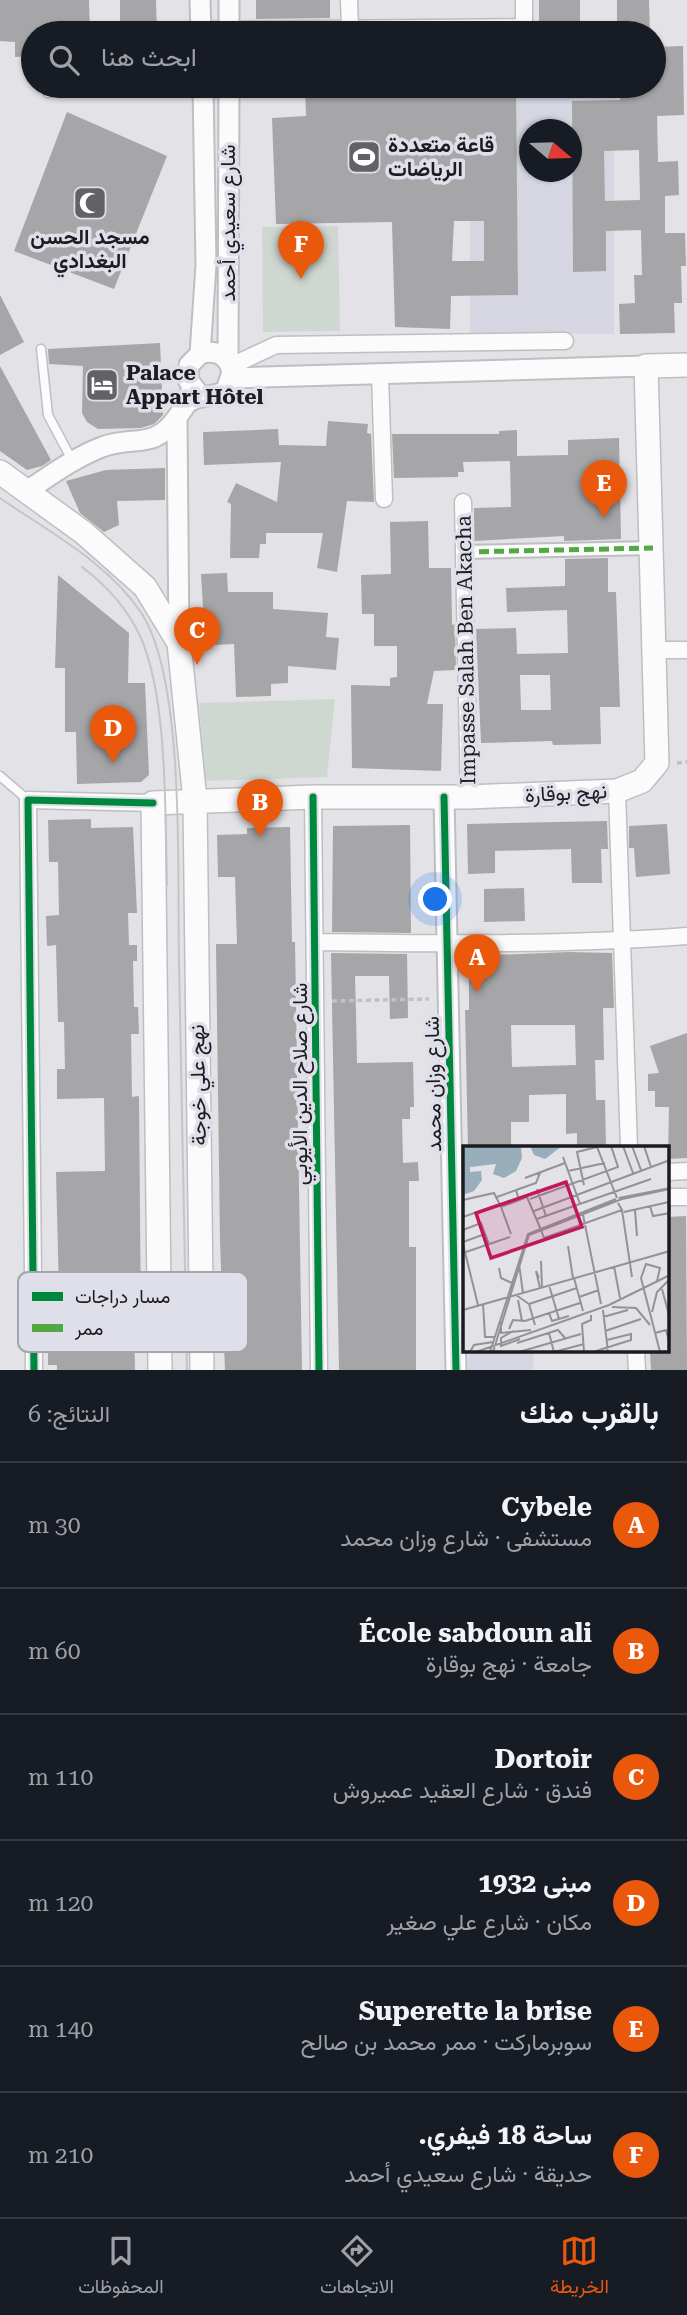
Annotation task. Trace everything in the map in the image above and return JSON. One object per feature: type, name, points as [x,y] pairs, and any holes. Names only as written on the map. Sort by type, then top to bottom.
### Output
[{"type":"main road","points":[[646,366],[687,365]]},
{"type":"main road","name":"نهج بوقارة","points":[[153,803],[313,797],[468,797],[617,791],[642,781],[657,763],[656,650],[646,366]]},
{"type":"main road","points":[[0,472],[84,533],[145,587],[179,643]]},
{"type":"main road","name":"نهج علي خوجة","points":[[179,643],[195,800],[201,1272]]},
{"type":"main road","name":"نهج علي خوجة","points":[[153,803],[159,1272]]},
{"type":"main road","name":"نهج علي خوجة","points":[[160,1352],[160,1370]]},
{"type":"main road","name":"نهج علي خوجة","points":[[202,1352],[202,1370]]},
{"type":"street","points":[[200,0],[200,21]]},
{"type":"street","points":[[229,0],[229,21]]},
{"type":"street","points":[[349,0],[350,21]]},
{"type":"street","points":[[524,0],[524,21]]},
{"type":"street","name":"شارع سعيدي أحمد","points":[[200,354],[206,265],[203,98]]},
{"type":"street","name":"شارع سعيدي أحمد","points":[[229,98],[230,368]]},
{"type":"street","points":[[194,395],[221,394],[230,368],[275,345],[565,341]]},
{"type":"street","points":[[194,395],[187,373],[189,365],[200,354],[215,352],[230,368],[380,374],[646,366]]},
{"type":"street","points":[[380,374],[384,499]]},
{"type":"street","points":[[27,491],[72,460],[104,446],[156,438],[171,429],[194,395]]},
{"type":"street","points":[[177,418],[179,643]]},
{"type":"street","name":"Impasse Salah Ben Akacha","points":[[463,502],[468,797]]},
{"type":"street","points":[[464,552],[653,548]]},
{"type":"street","points":[[656,650],[687,650]]},
{"type":"street","points":[[617,791],[629,1146]]},
{"type":"street","name":"شارع صلاح الدين الأيوبي","points":[[313,797],[319,1370]]},
{"type":"street","name":"شارع وزان محمد","points":[[444,797],[460,1334],[456,1370]]},
{"type":"street","points":[[33,1272],[28,800],[153,803]]},
{"type":"street","points":[[316,942],[447,944],[622,941],[687,936]]},
{"type":"street","points":[[34,1352],[34,1370]]},
{"type":"street","points":[[636,1352],[637,1370]]},
{"type":"lane","points":[[41,349],[48,415],[72,460]]},
{"type":"lane","points":[[0,776],[28,800]]},
{"type":"path","points":[[317,1001],[448,999]]},
{"type":"shaded area","points":[[470,98],[614,98],[614,334],[470,333]]},
{"type":"shaded area","points":[[338,226],[340,331],[263,332],[262,227]]},
{"type":"shaded area","points":[[335,699],[327,777],[205,781],[199,703]]},
{"type":"shaded area","points":[[469,1352],[534,1352],[533,1370],[468,1370]]},
{"type":"building","points":[[0,0],[89,0],[90,21],[21,21],[21,57],[15,57],[15,42],[0,41]]},
{"type":"building","points":[[120,0],[156,0],[157,21],[120,21]]},
{"type":"building","points":[[256,0],[330,0],[330,18],[256,19]]},
{"type":"building","points":[[539,0],[580,0],[580,21],[539,21]]},
{"type":"building","points":[[617,0],[649,0],[650,21],[617,21]]},
{"type":"building","points":[[683,46],[684,115],[657,116],[658,162],[678,161],[679,195],[665,196],[665,233],[685,233],[686,266],[681,266],[682,303],[674,303],[675,333],[620,334],[619,304],[635,303],[634,275],[642,275],[641,230],[606,231],[606,271],[573,272],[572,182],[582,182],[582,119],[572,119],[572,101],[666,98],[666,47]],"holes":[[[639,150],[640,200],[605,201],[604,151]]]},
{"type":"building","name":"قاعة متعددة الرياضات","points":[[305,98],[516,98],[518,295],[451,296],[450,329],[395,327],[392,222],[276,224],[272,118],[306,116]],"holes":[[[454,221],[484,221],[484,261],[452,261]]]},
{"type":"building","name":"مسجد الحسن البغدادي","points":[[67,112],[167,156],[114,289],[14,251]]},
{"type":"building","points":[[0,295],[24,342],[0,355]]},
{"type":"building","points":[[160,343],[163,415],[154,424],[141,428],[98,429],[87,422],[82,413],[83,366],[49,364],[48,349]]},
{"type":"building","points":[[0,366],[51,460],[42,466],[27,470],[0,451]]},
{"type":"building","points":[[328,421],[368,424],[367,433],[371,434],[374,502],[347,501],[337,572],[317,568],[323,533],[266,533],[266,544],[260,544],[259,558],[230,558],[231,504],[227,502],[236,483],[277,502],[281,462],[204,465],[203,432],[278,429],[279,445],[326,446]]},
{"type":"building","points":[[517,430],[517,456],[568,455],[568,440],[619,438],[621,539],[564,541],[564,536],[474,541],[474,508],[511,507],[510,461],[463,462],[464,472],[458,472],[458,477],[394,478],[392,434],[499,434],[499,431]]},
{"type":"building","points":[[165,468],[165,500],[117,501],[119,525],[104,532],[80,513],[66,481],[106,470]]},
{"type":"building","points":[[428,521],[429,568],[451,568],[452,625],[455,624],[456,670],[434,671],[427,704],[443,704],[441,771],[352,768],[351,685],[390,686],[390,678],[397,677],[397,646],[374,646],[374,614],[362,614],[361,575],[391,574],[390,522]]},
{"type":"building","points":[[608,558],[608,592],[616,592],[620,707],[600,707],[601,744],[553,745],[552,741],[481,743],[476,629],[516,628],[517,654],[568,653],[567,610],[507,612],[506,588],[565,586],[565,559]],"holes":[[[520,675],[550,675],[551,710],[521,710]]]},
{"type":"building","points":[[227,573],[228,592],[273,592],[273,609],[328,613],[326,637],[339,638],[336,670],[288,666],[288,683],[271,684],[271,696],[236,697],[234,644],[215,645],[215,624],[204,624],[201,574]]},
{"type":"building","points":[[58,575],[129,633],[128,683],[145,683],[149,775],[141,782],[77,784],[76,732],[65,732],[65,668],[55,668]]},
{"type":"building","points":[[91,819],[91,828],[133,827],[137,913],[128,913],[129,945],[137,945],[137,961],[133,961],[134,1007],[138,1007],[139,1034],[131,1034],[132,1097],[139,1096],[141,1272],[58,1272],[56,1172],[105,1171],[104,1098],[57,1099],[57,1069],[65,1069],[64,1022],[58,1022],[56,945],[47,946],[46,916],[59,915],[58,862],[49,862],[48,820]]},
{"type":"building","points":[[607,821],[608,849],[601,849],[602,883],[572,883],[571,849],[495,851],[495,873],[468,874],[467,824]]},
{"type":"building","points":[[667,824],[670,874],[636,877],[634,848],[629,848],[629,826]]},
{"type":"building","points":[[410,825],[411,933],[332,932],[333,826]]},
{"type":"building","points":[[290,827],[292,942],[295,942],[302,1370],[225,1370],[224,1352],[248,1352],[248,1272],[221,1272],[216,944],[237,944],[235,877],[218,877],[217,835],[247,834],[247,828]]},
{"type":"building","points":[[524,888],[525,921],[484,922],[484,889]]},
{"type":"building","points":[[331,953],[407,954],[408,1018],[390,1019],[389,976],[355,976],[357,1063],[413,1062],[414,1107],[410,1107],[410,1119],[402,1119],[403,1163],[418,1162],[419,1181],[409,1181],[409,1247],[416,1247],[416,1370],[339,1370]]},
{"type":"building","points":[[612,953],[614,1008],[603,1008],[604,1060],[595,1060],[596,1100],[605,1100],[606,1146],[577,1146],[577,1133],[566,1134],[566,1094],[529,1095],[529,1122],[511,1122],[511,1146],[468,1146],[465,1010],[469,1010],[469,956]],"holes":[[[511,1025],[575,1025],[576,1065],[512,1067]]]},
{"type":"building","points":[[687,1033],[687,1158],[670,1159],[669,1107],[655,1107],[655,1091],[648,1091],[648,1074],[659,1073],[650,1046]]},
{"type":"building","points":[[686,1216],[687,1370],[651,1370],[650,1352],[670,1352],[670,1217]]},
{"type":"building","points":[[48,1352],[135,1352],[135,1370],[57,1370],[57,1365],[48,1365]]},
{"type":"tram line","points":[[0,498],[77,550],[113,579],[142,614],[156,646],[166,686],[173,733],[178,834],[185,1272]]},
{"type":"tram line","points":[[82,567],[99,581],[122,607],[135,626],[149,661],[156,691],[163,758],[167,885]]},
{"type":"tram line","points":[[187,1352],[187,1370]]},
{"type":"marked path","points":[[464,552],[653,548]]},
{"type":"cycle path","points":[[313,797],[319,1370]]},
{"type":"cycle path","points":[[444,797],[456,1370]]},
{"type":"cycle path","points":[[33,1272],[28,800],[153,803]]},
{"type":"cycle path","points":[[34,1352],[34,1370]]},
{"type":"place","name":"قاعة متعددة الرياضات","points":[[364,157]]},
{"type":"place","name":"مسجد الحسن البغدادي","points":[[90,203]]},
{"type":"place","name":"ساحة 18 فيفري.","points":[[301,279]]},
{"type":"place","name":"Palace Appart Hôtel","points":[[102,385]]},
{"type":"place","name":"Superette la brise","points":[[604,518]]},
{"type":"place","name":"Dortoir","points":[[197,665]]},
{"type":"place","name":"مبنى 1932","points":[[113,763]]},
{"type":"place","name":"École sabdoun ali","points":[[260,837]]},
{"type":"place","name":"Cybele","points":[[477,992]]}]
